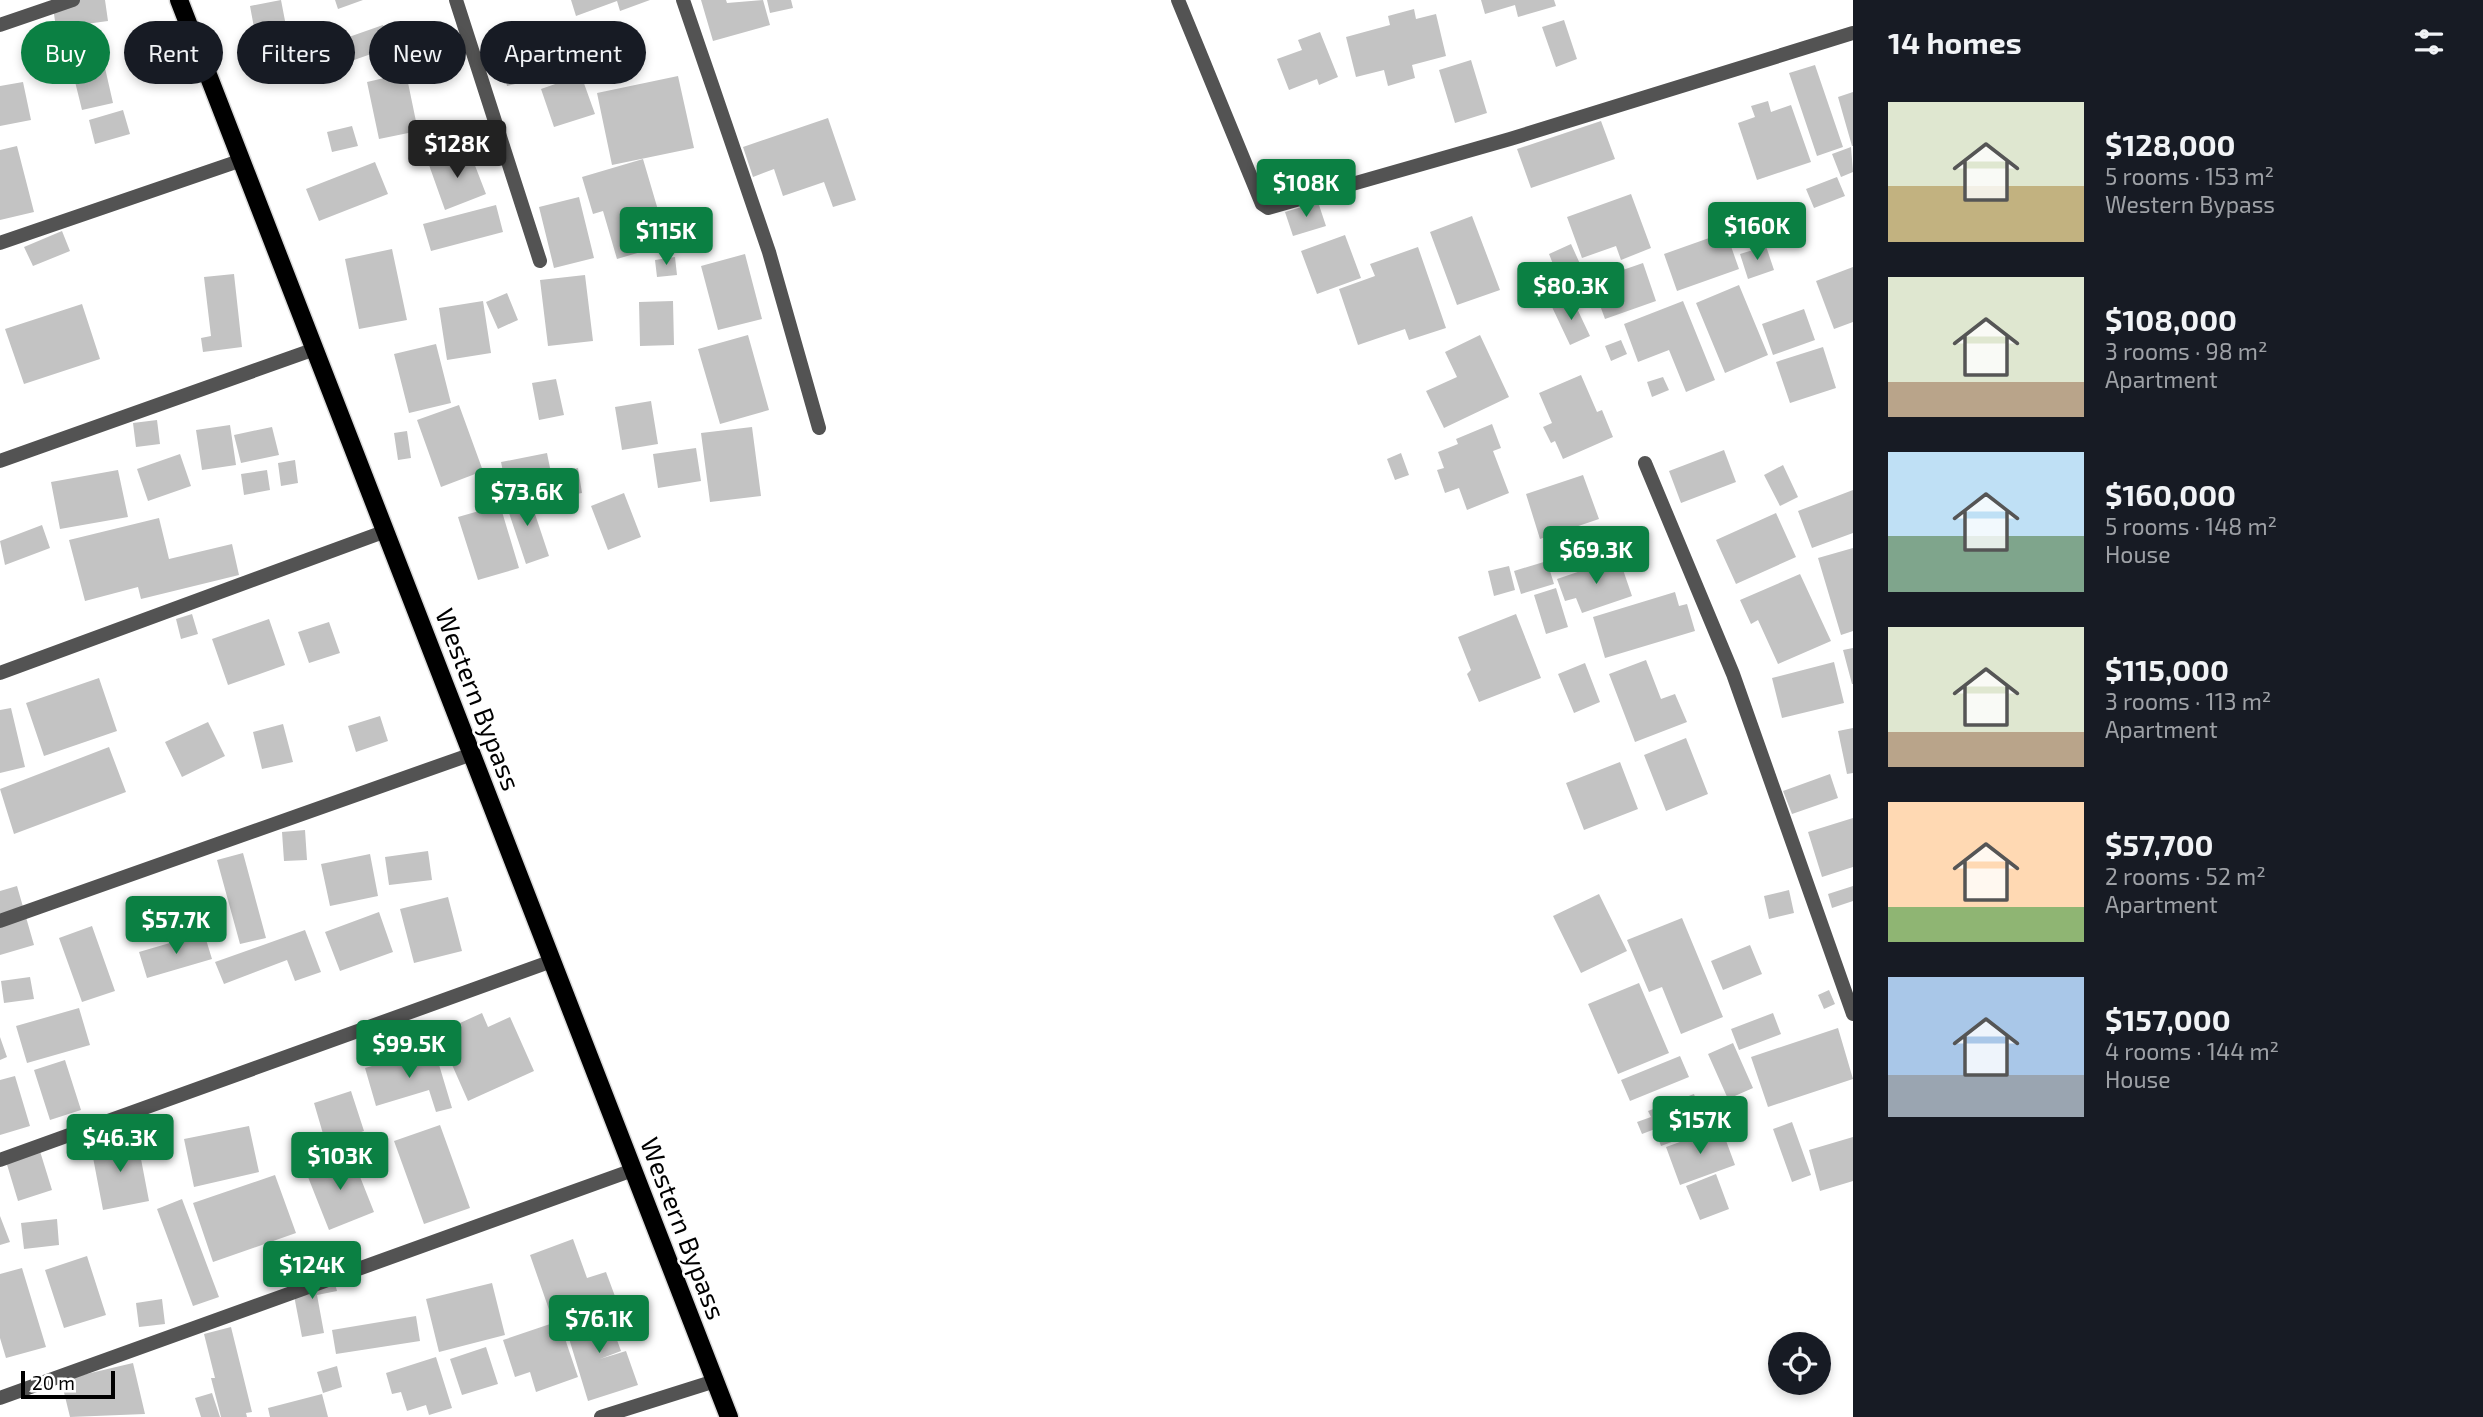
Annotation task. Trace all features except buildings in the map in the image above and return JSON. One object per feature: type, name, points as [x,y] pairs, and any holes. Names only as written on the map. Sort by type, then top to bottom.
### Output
[{"type":"main road","name":"Western Bypass","points":[[179,0],[729,1417]]},
{"type":"street","points":[[0,25],[73,0]]},
{"type":"street","points":[[456,0],[540,261]]},
{"type":"street","points":[[683,0],[769,252],[819,428]]},
{"type":"street","points":[[1178,0],[1262,204],[1268,208],[1510,139],[1853,33]]},
{"type":"street","points":[[0,243],[242,160]]},
{"type":"street","points":[[0,461],[315,349]]},
{"type":"street","points":[[1645,463],[1733,674],[1853,1014]]},
{"type":"street","points":[[0,673],[386,531]]},
{"type":"street","points":[[0,921],[472,754]]},
{"type":"street","points":[[0,1160],[552,961]]},
{"type":"street","points":[[0,1398],[634,1170]]},
{"type":"street","points":[[601,1417],[715,1381]]}]
